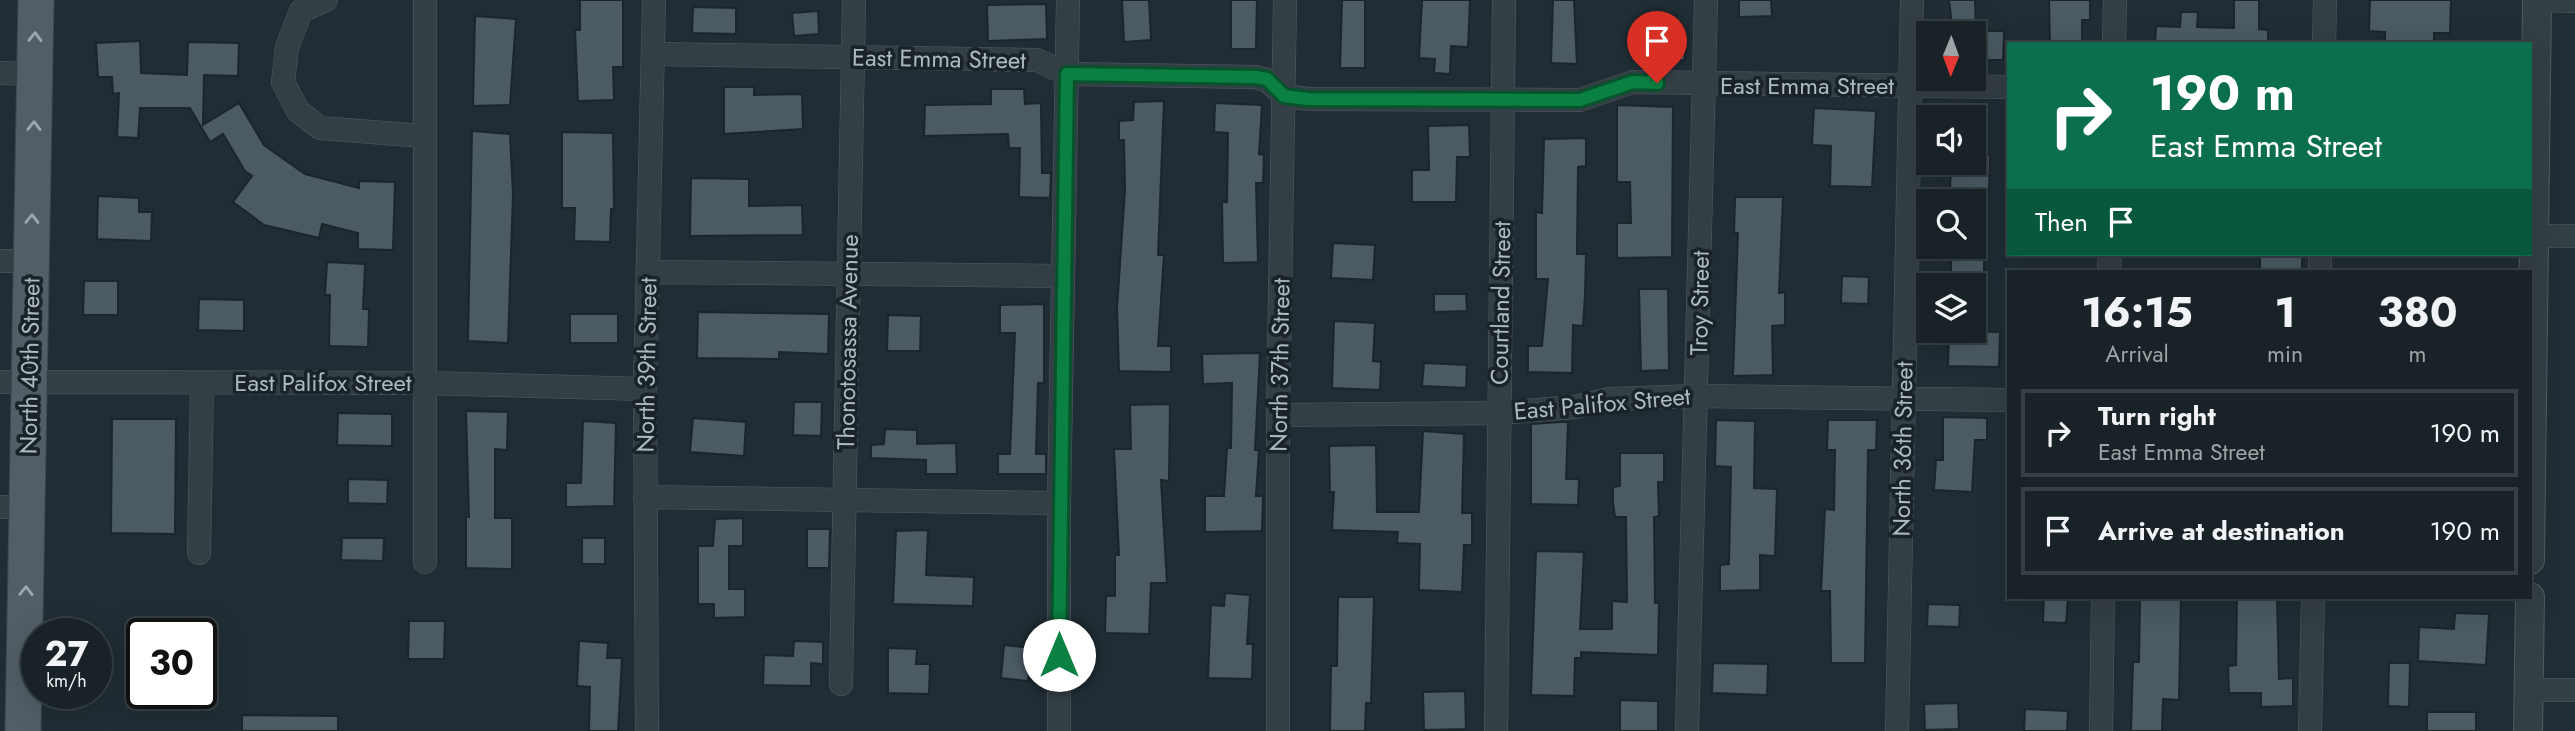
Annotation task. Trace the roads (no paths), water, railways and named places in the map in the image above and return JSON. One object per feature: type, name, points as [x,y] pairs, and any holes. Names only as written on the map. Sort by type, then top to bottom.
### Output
[{"type":"main road","name":"North 40th Street","points":[[23,731],[14,507],[16,261],[34,74],[36,0]]},
{"type":"street","points":[[326,0],[300,11],[287,47],[284,82],[298,111],[320,128],[423,136]]},
{"type":"street","points":[[425,0],[425,562]]},
{"type":"street","name":"North 39th Street","points":[[648,731],[645,390],[654,0]]},
{"type":"street","name":"Thonotosassa Avenue","points":[[841,684],[847,501],[848,275],[855,0]]},
{"type":"street","points":[[1059,731],[1059,503],[1069,0]]},
{"type":"street","name":"North 37th Street","points":[[1278,731],[1278,415],[1284,0]]},
{"type":"street","name":"Courtland Street","points":[[1496,731],[1504,0]]},
{"type":"street","name":"Troy Street","points":[[1687,731],[1698,396],[1706,0]]},
{"type":"street","name":"North 36th Street","points":[[1897,731],[1912,0]]},
{"type":"street","points":[[2114,42],[2115,0]]},
{"type":"street","points":[[2324,42],[2325,0]]},
{"type":"street","points":[[2532,351],[2533,92],[2537,0],[2575,1]]},
{"type":"street","name":"East Emma Street","points":[[653,54],[1037,60],[1067,74],[1255,77],[1267,79],[1284,96],[1308,99],[1580,100],[1633,82],[2007,87]]},
{"type":"street","points":[[0,74],[34,74]]},
{"type":"street","points":[[2534,236],[2575,236]]},
{"type":"street","points":[[648,272],[1063,276]]},
{"type":"street","name":"East Palifox Street","points":[[15,382],[425,383],[645,390]]},
{"type":"street","points":[[199,553],[202,383]]},
{"type":"street","name":"East Palifox Street","points":[[1278,415],[1499,413],[1575,407],[1610,399],[1698,396],[2007,400]]},
{"type":"street","points":[[645,497],[1059,503]]},
{"type":"street","points":[[2101,731],[2103,599]]},
{"type":"street","points":[[2310,731],[2313,599]]},
{"type":"street","points":[[2528,731],[2530,599]]},
{"type":"street","points":[[2529,690],[2575,690]]}]
